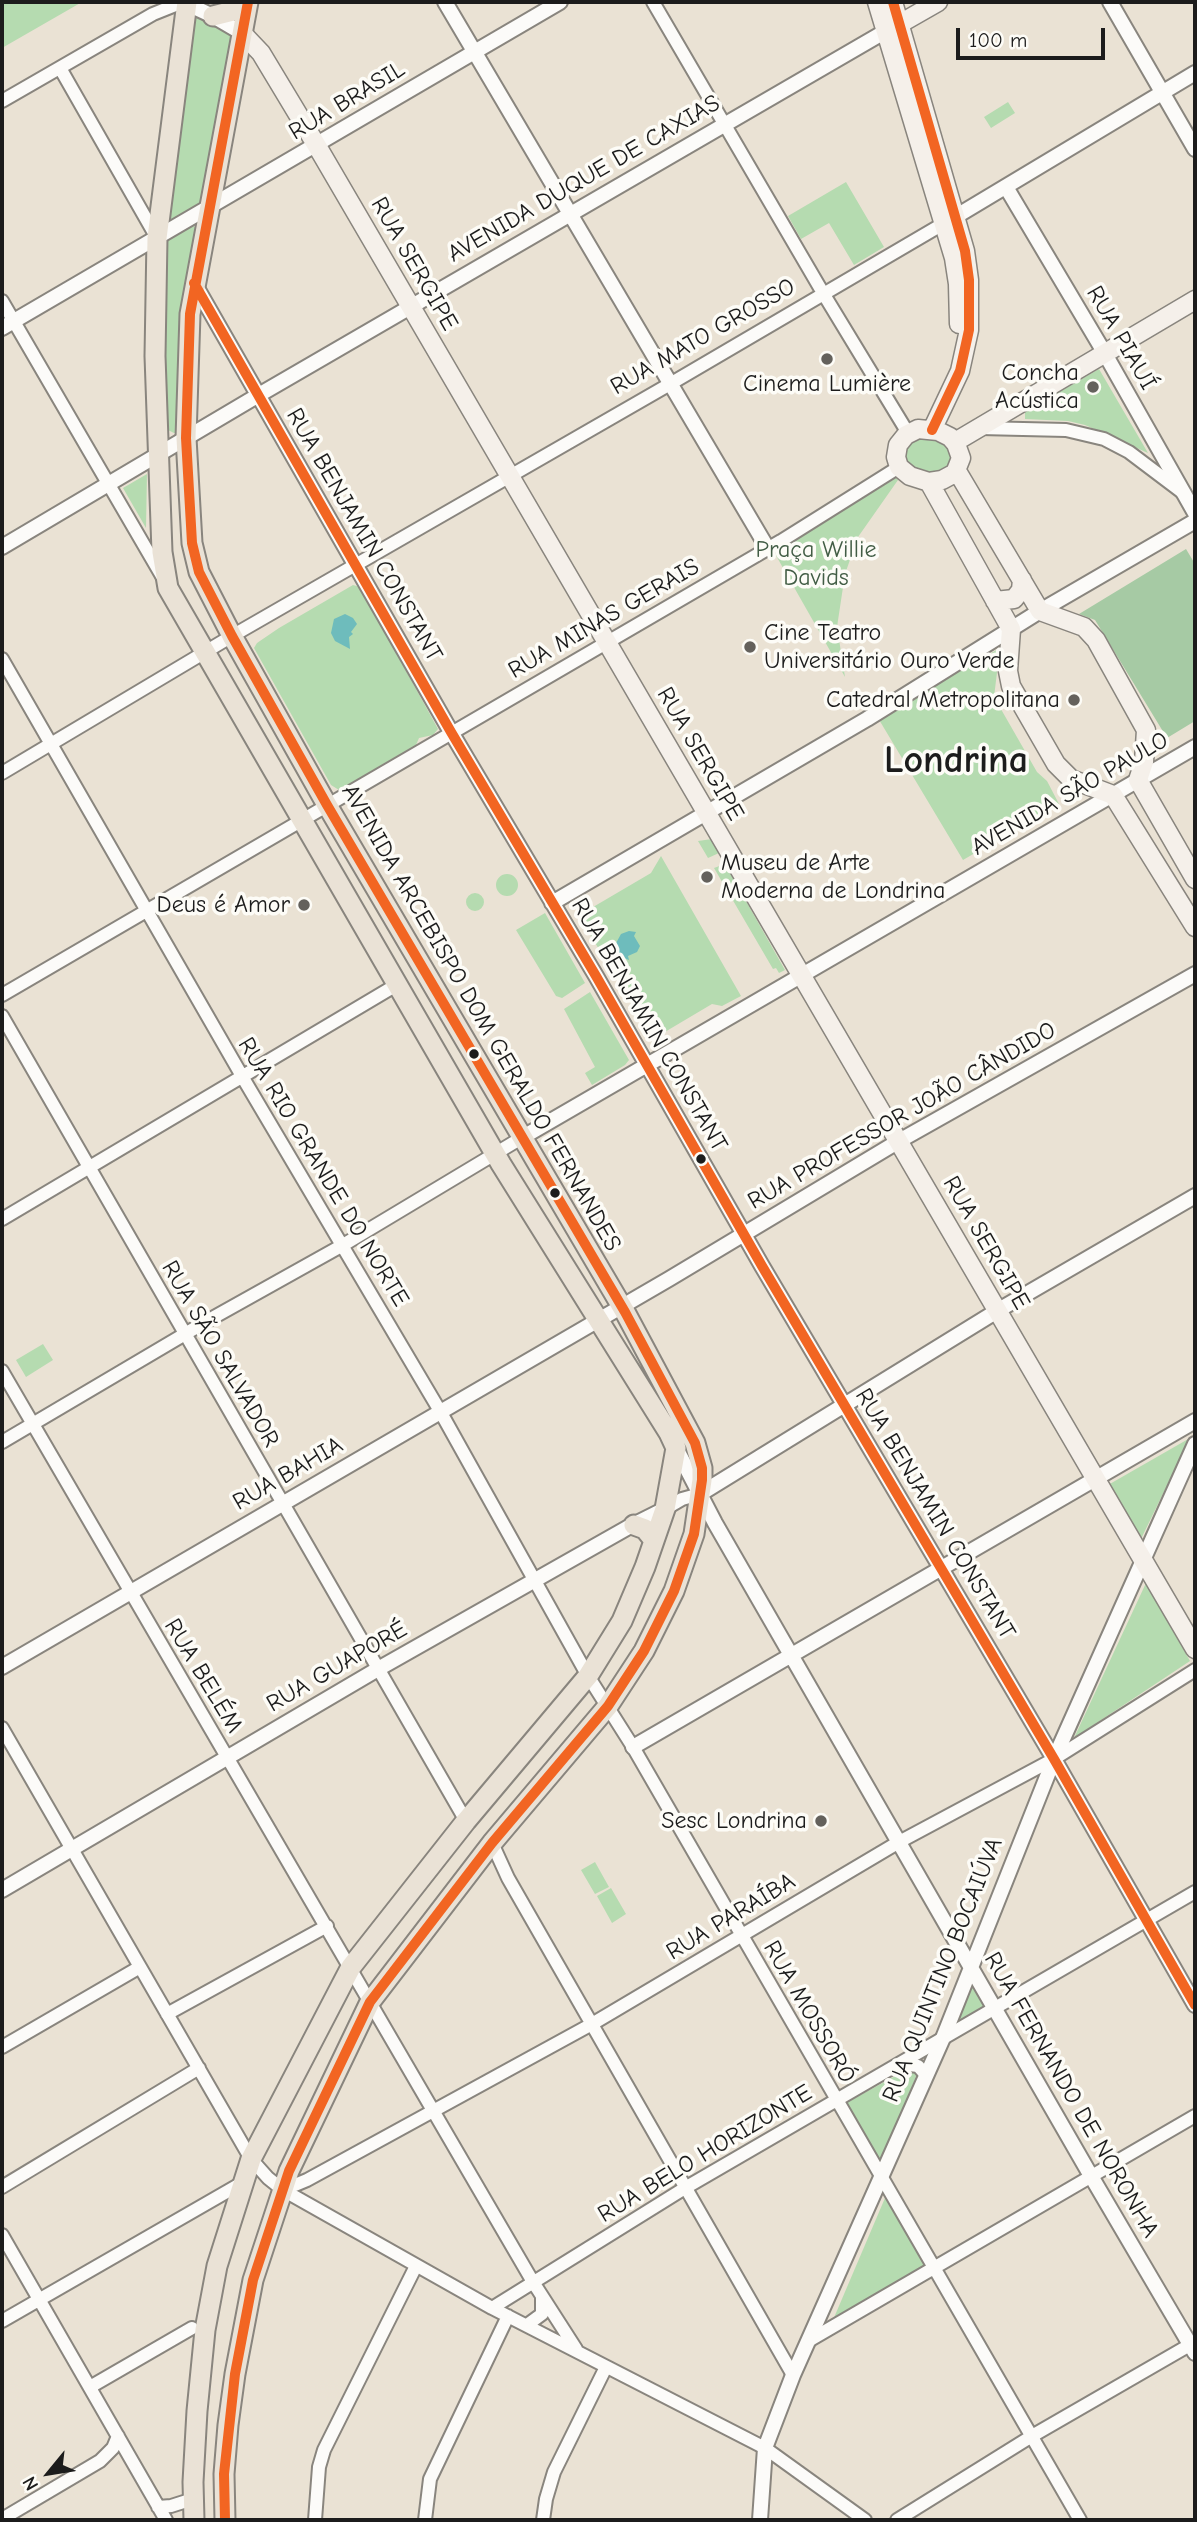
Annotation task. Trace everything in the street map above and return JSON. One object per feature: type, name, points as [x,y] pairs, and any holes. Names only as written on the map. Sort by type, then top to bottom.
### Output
[{"type":"main road","points":[[213,16],[233,11],[246,2]]},
{"type":"main road","name":"AVENIDA ARCEBISPO DOM GERALDO FERNANDES","points":[[225,2520],[226,2449],[235,2374],[253,2280],[289,2171],[370,2002],[474,1865],[608,1706],[644,1651],[674,1591],[694,1534],[702,1468],[695,1443],[611,1287],[327,805],[199,572],[192,543],[186,438],[188,343],[194,283],[246,2]]},
{"type":"main road","points":[[877,2],[893,28],[949,220],[969,271],[970,323],[958,376],[921,431]]},
{"type":"main road","points":[[893,2],[893,28]]},
{"type":"main road","name":"AVENIDA DUQUE DE CAXIAS","points":[[893,28],[938,2]]},
{"type":"main road","points":[[187,3],[157,238],[156,356],[162,552],[168,588],[495,1154],[676,1448],[665,1509],[645,1567],[622,1621],[588,1676],[466,1821],[351,1967],[251,2159],[216,2266],[205,2330],[197,2411],[194,2520]]},
{"type":"main road","name":"RUA SERGIPE","points":[[242,33],[261,53],[317,146],[1195,1649]]},
{"type":"main road","points":[[955,442],[1195,300]]},
{"type":"main road","points":[[921,431],[945,434],[955,442],[961,454],[957,471],[947,479],[929,482],[910,476],[899,467],[897,449],[902,438],[921,431]]},
{"type":"main road","points":[[957,471],[1040,611],[1084,628],[1096,640],[1146,730],[1144,762],[1138,780],[1195,879]]},
{"type":"main road","points":[[929,482],[1011,629],[1008,671],[1011,686],[1056,764],[1071,779],[1113,795],[1195,927]]},
{"type":"main road","points":[[995,601],[1014,599],[1021,590],[1021,580]]},
{"type":"main road","points":[[1124,816],[1128,808],[1138,802],[1154,807]]},
{"type":"main road","points":[[509,1177],[523,1182],[586,1290],[596,1294],[611,1287]]},
{"type":"main road","points":[[634,1525],[645,1529],[653,1539]]},
{"type":"street","points":[[445,2],[768,549]]},
{"type":"street","name":"RUA BRASIL","points":[[8,325],[560,2]]},
{"type":"street","points":[[653,2],[823,293],[921,431]]},
{"type":"street","points":[[1110,2],[1195,149]]},
{"type":"street","points":[[2,101],[153,14],[178,4],[187,3],[242,33]]},
{"type":"street","name":"AVENIDA DUQUE DE CAXIAS","points":[[2,547],[257,396],[893,28]]},
{"type":"street","points":[[60,68],[157,238]]},
{"type":"street","name":"RUA MATO GROSSO","points":[[2,773],[1195,74]]},
{"type":"street","name":"RUA PIAUÍ","points":[[1006,187],[1195,513]]},
{"type":"street","name":"RUA BENJAMIN CONSTANT","points":[[194,283],[450,732],[1054,1759],[1195,2006]]},
{"type":"street","points":[[2,301],[8,325],[109,484],[168,588]]},
{"type":"street","points":[[977,428],[1066,429],[1104,439],[1129,452],[1185,495]]},
{"type":"street","name":"RUA MINAS GERAIS","points":[[2,995],[768,549],[899,467]]},
{"type":"street","points":[[552,904],[867,719],[1040,611],[1195,521]]},
{"type":"street","name":"RUA RIO GRANDE DO NORTE","points":[[2,659],[242,1078],[440,1411],[588,1676],[608,1706]]},
{"type":"street","name":"AVENIDA SÃO PAULO","points":[[2,1442],[1195,747]]},
{"type":"street","name":"RUA PROFESSOR JOÃO CÂNDIDO","points":[[597,1319],[899,1141],[1195,974]]},
{"type":"street","points":[[2,1219],[398,984]]},
{"type":"street","name":"RUA SÃO SALVADOR","points":[[2,1016],[466,1821]]},
{"type":"street","points":[[676,1448],[700,1494],[997,1311],[1195,1196]]},
{"type":"street","name":"RUA BAHIA","points":[[2,1667],[597,1319]]},
{"type":"street","name":"RUA BELÉM","points":[[2,1371],[433,2112],[576,2350]]},
{"type":"street","points":[[633,1747],[1195,1420]]},
{"type":"street","name":"RUA QUINTINO BOCAIÚVA","points":[[760,2520],[765,2448],[793,2375],[943,2038],[1054,1759],[1195,1444]]},
{"type":"street","name":"RUA GUAPORÉ","points":[[2,1890],[534,1580],[682,1499],[700,1494]]},
{"type":"street","name":"RUA FERNANDO DE NORONHA","points":[[700,1494],[1091,2176],[1194,2347]]},
{"type":"street","name":"RUA PARAÍBA","points":[[283,2190],[307,2180],[592,2024],[899,1842],[1054,1759],[1195,1670]]},
{"type":"street","name":"RUA MOSSORÓ","points":[[608,1706],[1080,2520]]},
{"type":"street","points":[[2,1728],[251,2159],[283,2190],[492,2308],[765,2448],[865,2520]]},
{"type":"street","points":[[492,1843],[508,1878],[793,2375]]},
{"type":"street","points":[[474,1865],[489,1866],[508,1878]]},
{"type":"street","name":"RUA BELO HORIZONTE","points":[[492,2308],[685,2188],[1195,1892]]},
{"type":"street","points":[[167,2014],[327,1926]]},
{"type":"street","points":[[2,2047],[140,1967]]},
{"type":"street","points":[[901,2063],[918,2066],[926,2075]]},
{"type":"street","points":[[2,2187],[199,2068]]},
{"type":"street","points":[[810,2340],[1195,2116]]},
{"type":"street","points":[[2,2321],[242,2183]]},
{"type":"street","points":[[2,2235],[166,2520]]},
{"type":"street","points":[[315,2520],[319,2467],[324,2450],[416,2266]]},
{"type":"street","points":[[527,2325],[542,2314],[542,2296]]},
{"type":"street","points":[[425,2520],[430,2479],[508,2316]]},
{"type":"street","points":[[90,2387],[192,2328]]},
{"type":"street","points":[[897,2520],[1032,2436],[1194,2347]]},
{"type":"street","points":[[543,2520],[554,2472],[606,2367]]},
{"type":"street","points":[[100,2461],[113,2448],[118,2436]]},
{"type":"street","points":[[2,2519],[100,2461],[114,2456],[131,2458]]},
{"type":"street","points":[[158,2507],[172,2506],[193,2499]]},
{"type":"green space","points":[[2,2],[82,2],[2,48]]},
{"type":"green space","points":[[192,12],[234,35],[205,200],[164,224]]},
{"type":"green space","points":[[1008,102],[1015,113],[991,128],[984,117]]},
{"type":"green space","points":[[846,182],[884,247],[854,265],[829,223],[801,239],[788,216]]},
{"type":"green space","points":[[191,225],[198,228],[177,433],[174,433],[168,430],[164,422],[165,245],[170,237]]},
{"type":"green space","points":[[1099,369],[1148,453],[1085,425],[1068,421],[1025,419],[1025,412]]},
{"type":"green space","points":[[927,435],[951,448],[954,461],[939,476],[911,472],[900,457],[904,443]]},
{"type":"green space","points":[[147,474],[146,528],[123,488]]},
{"type":"green space","name":"Praça Willie Davids","points":[[896,478],[898,480],[858,537],[845,574],[837,627],[845,677],[774,552]]},
{"type":"green space","points":[[1186,549],[1195,564],[1195,721],[1167,738],[1095,620],[1079,614]]},
{"type":"green space","points":[[353,585],[360,587],[438,729],[433,735],[419,738],[416,745],[339,790],[331,785],[254,648],[279,628]]},
{"type":"green space","points":[[1000,648],[994,697],[1037,772],[1047,781],[1059,804],[963,860],[878,718]]},
{"type":"green space","points":[[712,839],[719,853],[708,858],[698,841]]},
{"type":"green space","points":[[661,856],[741,996],[722,1006],[712,1004],[653,1039],[585,926],[585,918],[588,910],[651,873]]},
{"type":"green space","points":[[725,864],[785,970],[779,973],[776,968],[773,969],[714,868]]},
{"type":"green space","points":[[503,874],[511,874],[518,881],[518,889],[511,896],[503,896],[496,889],[496,881]]},
{"type":"green space","points":[[471,893],[479,893],[484,902],[482,909],[471,911],[466,906],[466,898]]},
{"type":"green space","points":[[545,913],[585,983],[562,998],[556,996],[516,930]]},
{"type":"green space","points":[[590,992],[629,1060],[592,1085],[585,1073],[595,1067],[564,1009]]},
{"type":"green space","points":[[43,1344],[53,1360],[26,1377],[16,1360]]},
{"type":"green space","points":[[1190,1438],[1140,1541],[1108,1485]]},
{"type":"green space","points":[[1146,1583],[1190,1661],[1074,1738]]},
{"type":"green space","points":[[595,1862],[609,1887],[595,1894],[581,1870]]},
{"type":"green space","points":[[611,1888],[626,1914],[612,1923],[597,1896]]},
{"type":"green space","points":[[974,1976],[989,2006],[949,2030]]},
{"type":"green space","points":[[908,2069],[917,2074],[880,2165],[846,2103]]},
{"type":"green space","points":[[885,2198],[928,2266],[833,2320]]},
{"type":"water","points":[[345,614],[357,624],[349,637],[350,649],[335,641],[331,633],[334,619]]},
{"type":"water","points":[[636,932],[634,936],[640,946],[637,952],[628,956],[629,960],[619,956],[615,945],[621,934]]},
{"type":"transit line","points":[[225,2520],[224,2474],[235,2374],[253,2280],[289,2171],[370,2002],[492,1843],[608,1706],[644,1651],[674,1591],[694,1534],[702,1480],[702,1468],[695,1443],[625,1312],[327,805],[199,572],[192,543],[186,438],[190,314],[248,2]]},
{"type":"transit line","points":[[893,2],[965,251],[969,280],[969,330],[960,371],[932,430]]},
{"type":"transit line","points":[[194,283],[451,732],[596,976],[762,1266],[1054,1759],[1195,2005]]},
{"type":"place","name":"Cinema Lumière","points":[[827,359]]},
{"type":"place","name":"Concha Acústica","points":[[1093,387]]},
{"type":"place","name":"Cine Teatro Universitário Ouro Verde","points":[[750,647]]},
{"type":"place","name":"Catedral Metropolitana","points":[[1074,700]]},
{"type":"place","name":"Museu de Arte Moderna de Londrina","points":[[707,877]]},
{"type":"place","name":"Deus é Amor","points":[[304,905]]},
{"type":"place","name":"Sesc Londrina","points":[[821,1821]]},
{"type":"district","name":"Londrina","points":[[956,761]]}]
